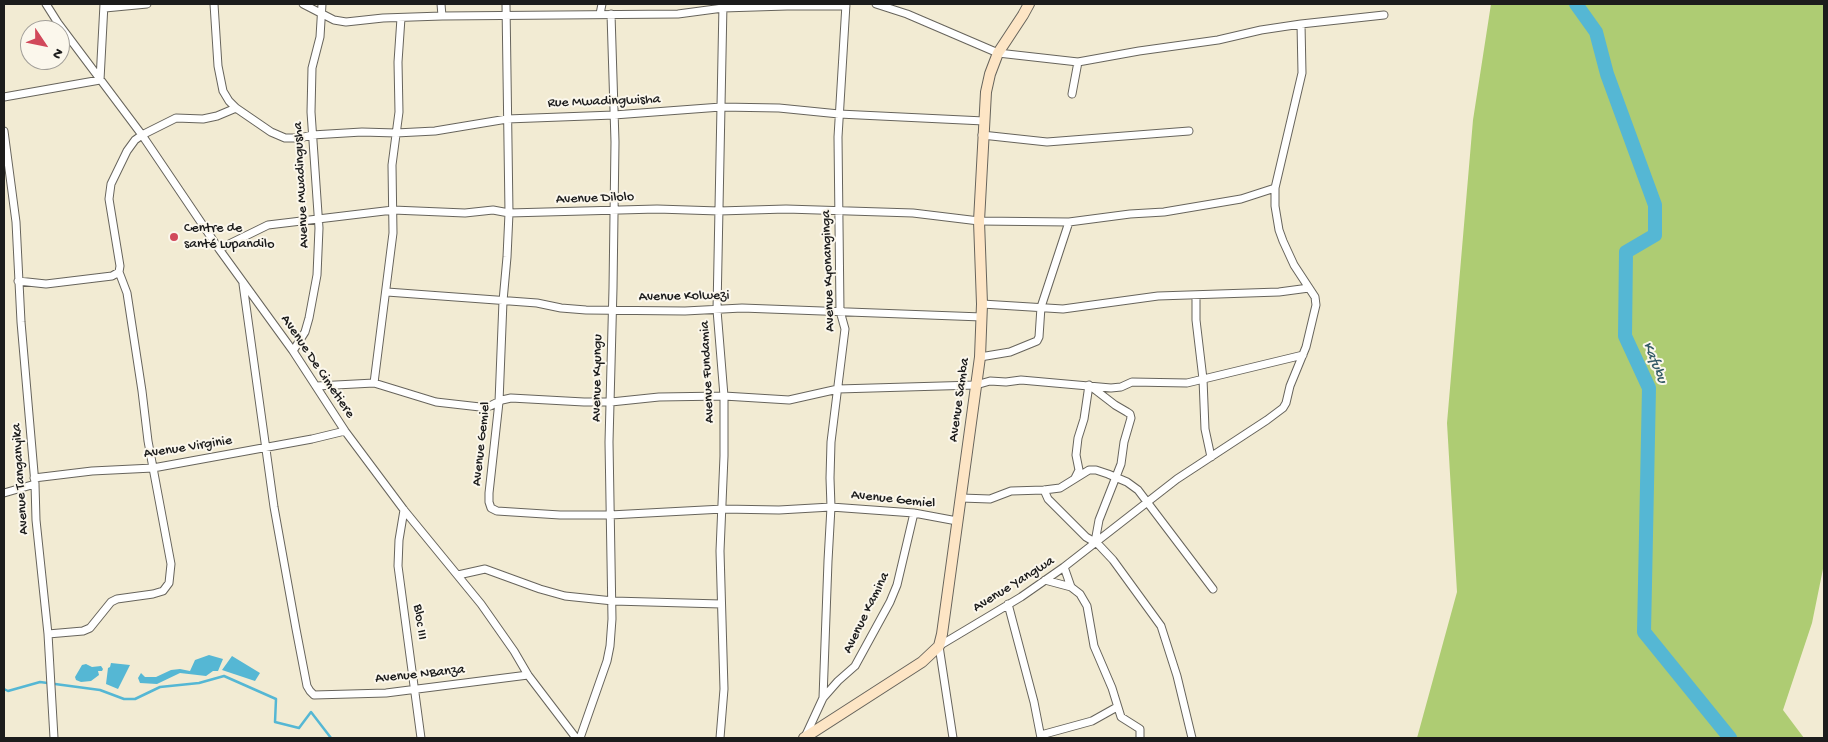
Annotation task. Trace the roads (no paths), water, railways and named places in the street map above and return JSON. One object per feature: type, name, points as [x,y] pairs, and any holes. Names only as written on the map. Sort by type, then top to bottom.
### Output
[{"type":"street","name":"Avenue De Cimetiere","points":[[46,4],[58,23],[142,135],[219,249],[317,386],[345,431],[404,510],[458,576],[514,650],[528,675],[576,738]]},
{"type":"street","points":[[4,97],[100,80],[104,6],[148,4]]},
{"type":"street","points":[[48,634],[67,634],[90,628],[111,602],[117,599],[163,591],[169,583],[171,564],[148,441],[127,293],[119,272],[120,266],[109,199],[111,184],[127,151],[135,140],[176,118],[203,119],[217,116],[236,108],[228,101],[220,78],[214,4]]},
{"type":"street","points":[[303,4],[334,20],[346,22],[442,16],[678,14],[723,6],[846,5]]},
{"type":"street","name":"Avenue Mwadingusha","points":[[293,352],[305,332],[317,274],[319,218],[312,135],[312,68],[320,38],[322,4]]},
{"type":"street","points":[[441,4],[442,16]]},
{"type":"street","name":"Avenue Gemiel","points":[[506,4],[509,213],[499,402],[489,493],[491,508],[497,511],[560,515],[610,515],[723,509],[779,510],[831,507],[914,513],[957,521]]},
{"type":"street","points":[[600,14],[602,4]]},
{"type":"street","points":[[876,4],[907,14],[998,53],[1078,62],[1218,40],[1261,30],[1384,15]]},
{"type":"street","name":"Avenue Samba","points":[[939,646],[980,357],[982,304],[979,221],[982,135],[988,83],[998,53],[1029,4]]},
{"type":"street","name":"Avenue Kyonanginga","points":[[823,698],[831,507],[831,442],[845,329],[840,311],[839,114],[846,5]]},
{"type":"street","name":"Avenue Fundamia","points":[[720,738],[724,689],[720,550],[723,509],[724,396],[717,310],[723,6]]},
{"type":"street","name":"Avenue Kyungu","points":[[580,738],[599,687],[608,654],[613,601],[609,442],[614,211],[611,14]]},
{"type":"street","points":[[374,383],[393,233],[392,164],[399,112],[398,62],[401,18]]},
{"type":"street","points":[[1064,567],[1177,479],[1283,408],[1286,404],[1295,372],[1303,355],[1316,305],[1315,297],[1294,265],[1283,241],[1275,206],[1275,188],[1302,73],[1301,24]]},
{"type":"street","points":[[1072,94],[1078,62]]},
{"type":"street","name":"Rue Mwadingwisha","points":[[236,108],[271,132],[286,138],[362,132],[396,134],[435,131],[507,118],[614,115],[721,107],[779,108],[839,114],[984,121]]},
{"type":"street","name":"Avenue Tanganyika","points":[[4,131],[16,222],[18,281],[35,481],[36,520],[48,634],[54,738]]},
{"type":"street","points":[[982,135],[1047,142],[1189,131]]},
{"type":"street","name":"Avenue Dilolo","points":[[219,249],[268,225],[393,210],[465,213],[493,210],[509,213],[657,209],[718,211],[759,209],[913,213],[979,221],[1069,222],[1130,214],[1164,212],[1241,199],[1275,188]]},
{"type":"street","points":[[980,357],[1010,352],[1037,341],[1042,307],[1069,222]]},
{"type":"street","points":[[18,281],[46,284],[112,276],[119,272]]},
{"type":"street","points":[[242,281],[265,447]]},
{"type":"street","points":[[982,304],[1069,308],[1158,296],[1279,292],[1309,288]]},
{"type":"street","name":"Avenue Kolwezi","points":[[387,292],[536,303],[586,310],[717,310],[742,308],[982,317]]},
{"type":"street","points":[[1196,296],[1196,320],[1203,378],[1205,429],[1211,457]]},
{"type":"street","points":[[317,386],[374,383],[414,396],[460,406],[490,406],[511,398],[611,402],[659,397],[724,396],[789,400],[838,389],[976,385],[990,381],[1006,382],[1021,380],[1111,388],[1121,387],[1132,382],[1188,383],[1303,355]]},
{"type":"street","points":[[1089,385],[1115,406],[1130,414],[1130,423],[1124,442],[1122,464],[1099,520],[1095,542]]},
{"type":"street","points":[[1075,479],[1079,470],[1076,455],[1078,438],[1084,419],[1089,385]]},
{"type":"street","name":"Avenue Virginie","points":[[4,493],[35,481],[92,471],[153,468],[345,431]]},
{"type":"street","name":"Avenue NBanza","points":[[265,447],[307,686],[314,696],[386,693],[528,675]]},
{"type":"street","points":[[961,498],[990,499],[1011,491],[1060,488],[1089,470],[1096,470],[1117,477],[1138,490],[1213,589]]},
{"type":"street","points":[[1044,490],[1052,504],[1113,560],[1161,626],[1177,676],[1192,738]]},
{"type":"street","name":"Bloc III","points":[[404,510],[399,540],[398,566],[416,689],[421,738]]},
{"type":"street","name":"Avenue Kamina","points":[[804,738],[823,698],[838,680],[855,666],[890,602],[897,585],[914,513]]},
{"type":"street","name":"Avenue Yangwa","points":[[939,646],[1064,567],[1072,587],[1080,594],[1087,606],[1094,646],[1112,688],[1121,717],[1140,729],[1140,738]]},
{"type":"street","points":[[458,576],[485,569],[565,596],[613,601],[721,604]]},
{"type":"street","points":[[1045,580],[1072,587]]},
{"type":"street","points":[[1008,604],[1041,736],[1092,721],[1117,707]]},
{"type":"street","points":[[804,738],[922,662],[939,646]]},
{"type":"street","points":[[939,646],[953,738]]},
{"type":"water","points":[[209,655],[223,659],[218,671],[213,671],[206,676],[180,673],[157,684],[140,683],[138,678],[141,673],[145,677],[156,677],[171,670],[190,671],[195,660]]},
{"type":"water","points":[[232,656],[260,673],[255,681],[222,670]]},
{"type":"water","points":[[111,663],[130,665],[118,689],[106,684],[108,668]]},
{"type":"water","points":[[86,664],[92,667],[101,666],[103,669],[98,671],[99,675],[91,681],[81,682],[76,680],[75,677],[82,665]]},
{"type":"waterway","name":"Kafubu","points":[[1576,4],[1596,32],[1607,74],[1655,205],[1655,235],[1626,252],[1625,336],[1649,388],[1644,632],[1730,738]]},
{"type":"waterway","points":[[4,689],[8,691],[40,682],[100,690],[124,699],[135,699],[160,687],[199,683],[224,676],[276,699],[275,722],[299,728],[311,712],[331,738]]},
{"type":"place","name":"Centre de santé Lupandilo","points":[[174,237]]}]
